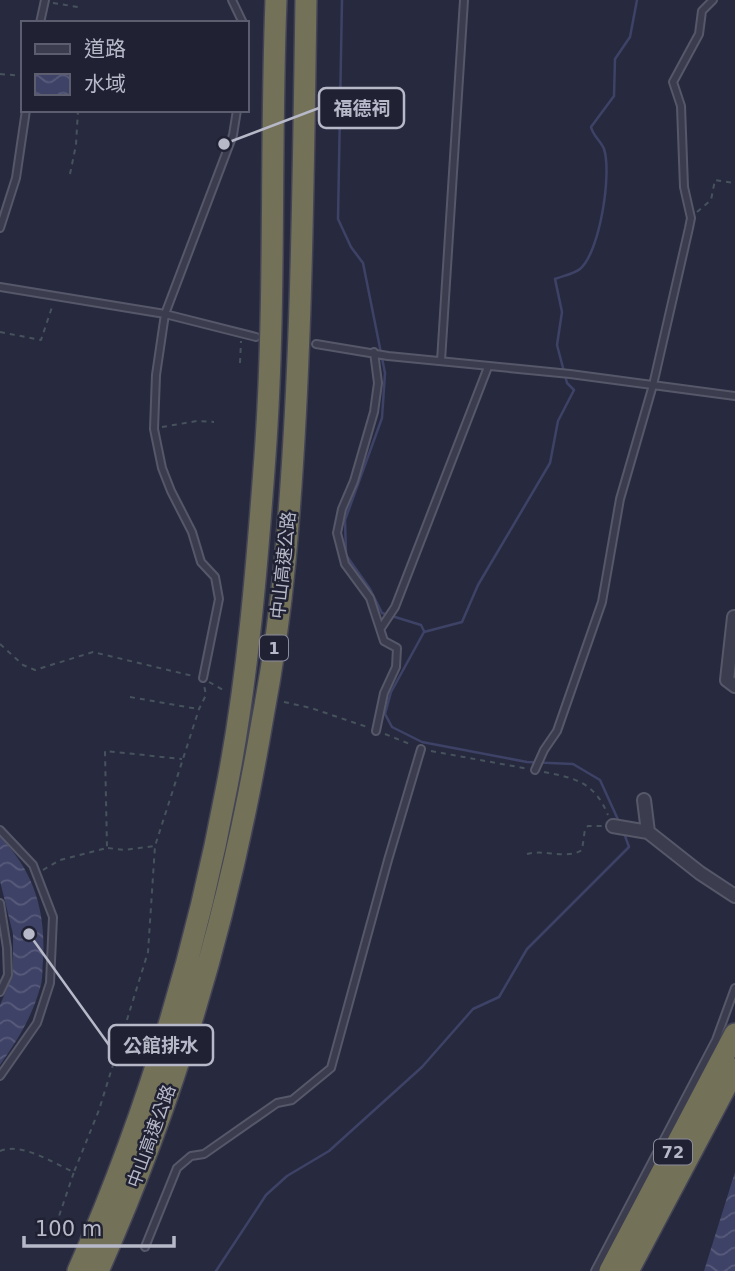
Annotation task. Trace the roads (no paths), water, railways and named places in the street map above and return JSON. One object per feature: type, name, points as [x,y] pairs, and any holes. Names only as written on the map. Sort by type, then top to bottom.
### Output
[{"type":"highway","name":"中山高速公路","points":[[78,1271],[120,1173],[149,1086],[195,930],[228,785],[253,592],[265,453],[272,281],[272,119],[276,0]]},
{"type":"highway","name":"中山高速公路","points":[[98,1271],[158,1120],[217,937],[252,786],[270,681],[285,564],[299,361],[306,0]]},
{"type":"highway","name":"72","points":[[610,1271],[735,1034]]},
{"type":"highway","name":"72","points":[[628,1271],[735,1069]]},
{"type":"street","points":[[734,617],[727,680],[735,686]]},
{"type":"street","points":[[644,800],[648,832]]},
{"type":"street","points":[[613,826],[648,832],[700,873],[735,896]]},
{"type":"lane","points":[[232,0],[242,21]]},
{"type":"lane","points":[[441,360],[464,0]]},
{"type":"lane","points":[[535,770],[556,731],[602,602],[620,499],[653,385],[691,218],[684,187],[681,106],[674,82],[699,34],[702,11],[713,0]]},
{"type":"lane","points":[[40,21],[45,1]]},
{"type":"lane","points":[[0,228],[16,178],[26,112]]},
{"type":"lane","points":[[203,678],[219,599],[218,588],[215,577],[201,562],[192,532],[162,468],[154,429],[156,375],[165,314],[233,135],[237,112]]},
{"type":"lane","points":[[0,287],[165,314],[256,337]]},
{"type":"lane","points":[[317,344],[384,355],[570,373],[735,396]]},
{"type":"lane","points":[[374,352],[378,383],[374,412],[354,481],[342,509],[337,533],[345,564],[370,598],[384,641],[397,648],[396,667],[384,693],[376,731]]},
{"type":"lane","points":[[381,628],[395,607],[488,367]]},
{"type":"lane","points":[[145,1247],[177,1168],[191,1156],[204,1154],[277,1104],[292,1100],[331,1068],[421,749]]},
{"type":"lane","points":[[0,830],[33,865],[53,917],[50,983],[37,1023],[0,1076]]},
{"type":"lane","points":[[0,903],[8,975],[0,992]]},
{"type":"lane","points":[[595,1271],[716,1040],[735,988]]},
{"type":"water","points":[[0,837],[22,864],[30,879],[40,910],[43,943],[42,982],[37,999],[0,1065],[0,1005],[13,975],[13,934],[0,881]]},
{"type":"water","points":[[735,1172],[735,1271],[704,1271]]},
{"type":"waterway","points":[[342,0],[338,219],[351,247],[363,263],[385,373],[382,418],[345,520],[346,555],[370,589],[382,613],[421,625],[424,631]]},
{"type":"waterway","points":[[620,824],[600,780],[573,764],[527,762],[422,742],[392,727],[385,714],[391,692],[424,632],[462,622],[478,585],[550,463],[558,421],[574,390],[567,383],[557,345],[562,312],[555,279],[580,269],[587,260],[598,230],[605,193],[606,160],[604,149],[591,127],[614,96],[615,59],[630,37],[637,0]]},
{"type":"waterway","points":[[216,1271],[266,1195],[287,1176],[329,1151],[422,1067],[473,1009],[499,997],[527,949],[629,847],[624,833]]},
{"type":"place","name":"福德祠","points":[[224,144]]},
{"type":"place","name":"公館排水","points":[[29,934]]}]
